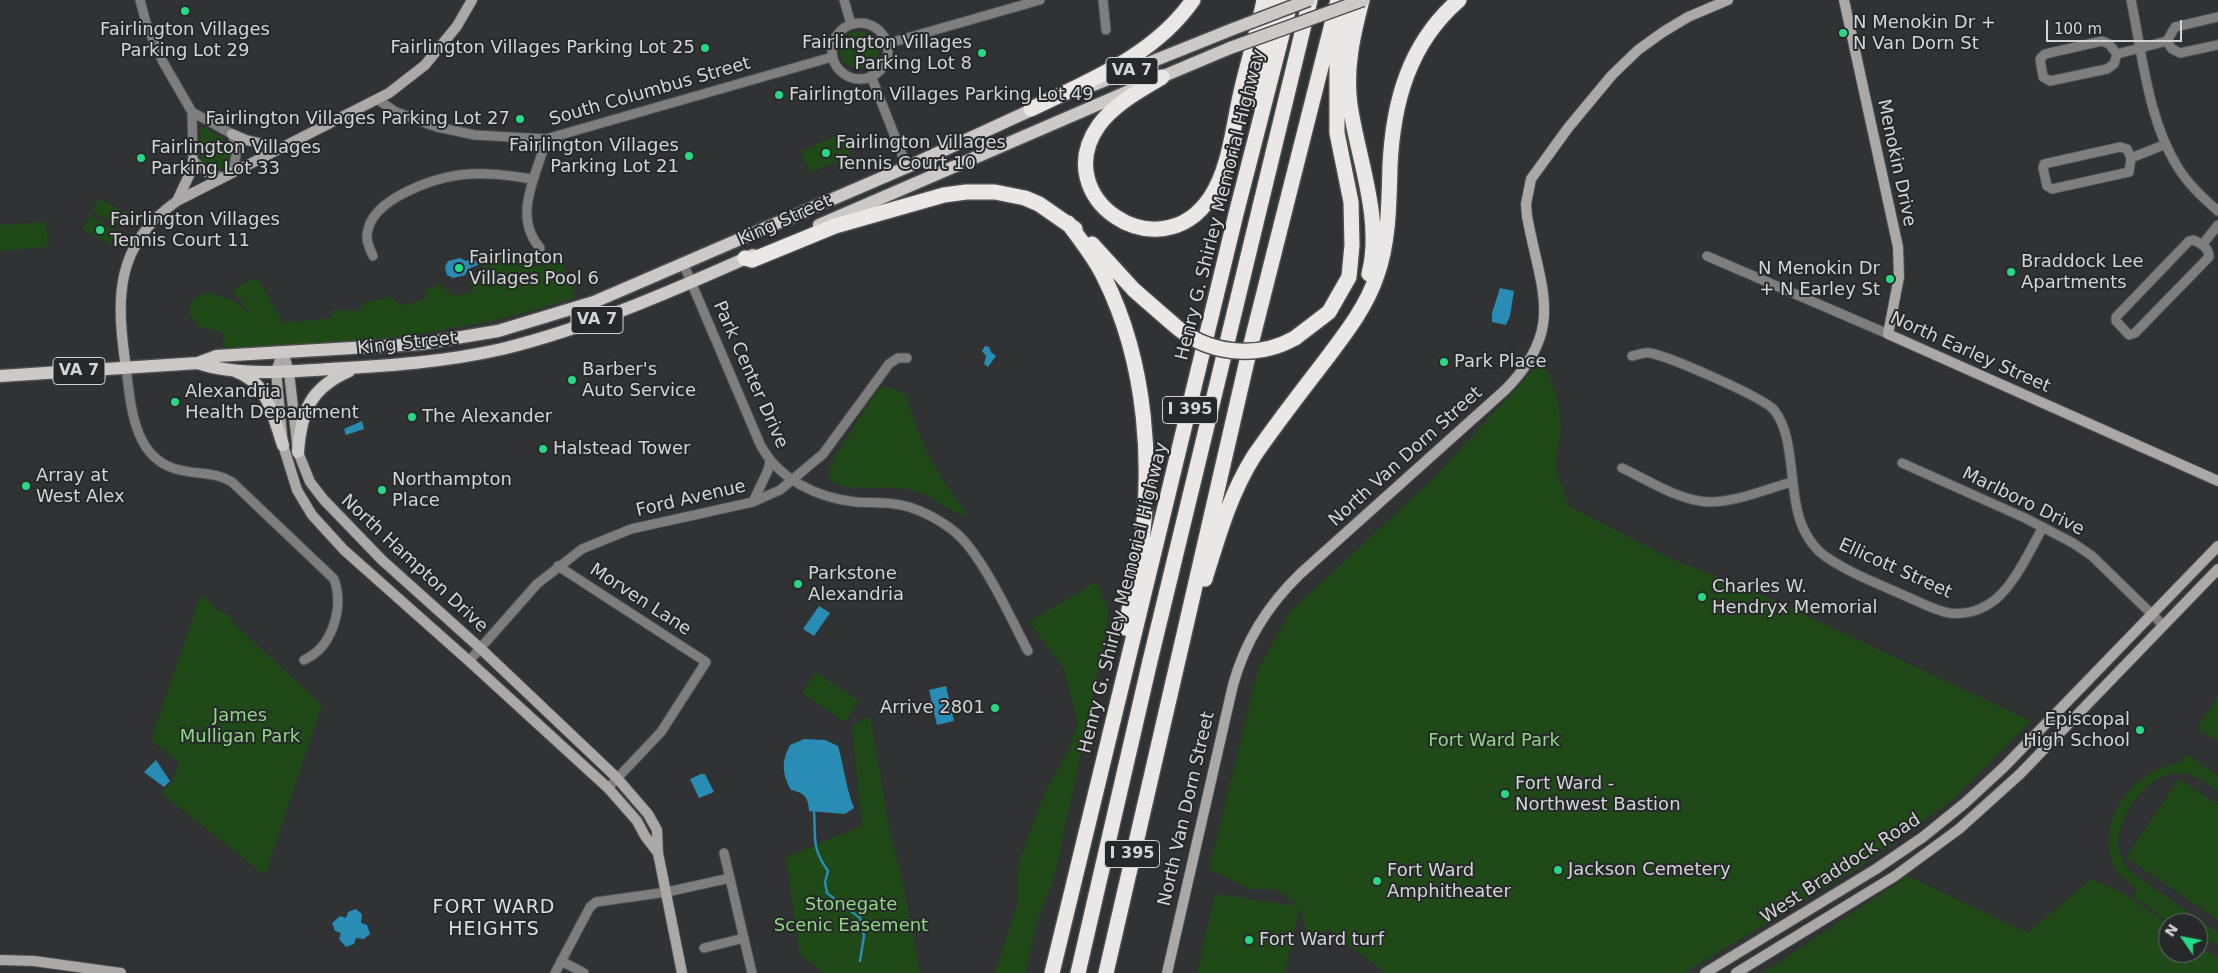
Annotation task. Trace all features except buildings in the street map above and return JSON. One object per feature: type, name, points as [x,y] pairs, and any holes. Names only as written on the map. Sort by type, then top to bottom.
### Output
[{"type":"highway","points":[[1031,109],[1102,75],[1135,56],[1165,33],[1193,0]]},
{"type":"highway","points":[[1162,77],[1105,119],[1093,137],[1086,161],[1089,183],[1100,201],[1116,218],[1138,228],[1173,226],[1187,219],[1210,198],[1225,163],[1264,0]]},
{"type":"highway","points":[[1236,214],[1264,58],[1277,0]]},
{"type":"highway","name":"Henry G. Shirley Memorial Highway","points":[[1052,973],[1236,214],[1291,0]]},
{"type":"highway","points":[[1078,973],[1150,661],[1310,0]]},
{"type":"highway","name":"I 395","points":[[1106,973],[1249,352],[1338,0]]},
{"type":"highway","points":[[745,258],[752,260],[835,226],[944,195],[966,192],[995,192],[1025,198],[1068,223],[1088,239],[1134,290],[1184,334],[1217,348],[1249,352],[1279,347],[1295,338],[1329,312],[1349,277],[1352,246],[1351,202],[1337,132],[1336,63],[1346,0]]},
{"type":"highway","points":[[1352,325],[1365,292],[1371,267],[1373,242],[1372,212],[1350,103],[1349,70],[1353,34],[1362,0]]},
{"type":"highway","points":[[1160,735],[1228,507],[1243,476],[1263,444],[1352,325],[1372,289],[1382,260],[1389,205],[1394,124],[1400,91],[1424,40],[1444,14],[1459,0]]},
{"type":"highway","points":[[1068,223],[1088,249],[1104,277],[1126,335],[1145,424],[1144,510],[1139,561],[1103,733],[1088,820]]},
{"type":"main road","name":"King Street","points":[[198,364],[217,356],[347,350],[420,344],[498,331],[594,302],[907,167],[1031,109],[1310,0]]},
{"type":"main road","name":"King Street","points":[[0,376],[198,364],[215,369],[283,372],[421,362],[501,349],[600,318],[745,258],[1230,48],[1362,0]]},
{"type":"main road","points":[[298,452],[300,425],[306,408],[314,396],[335,377],[357,368]]},
{"type":"main road","points":[[231,370],[251,380],[268,398],[283,445]]},
{"type":"street","points":[[140,0],[147,26],[163,62],[192,112],[193,167],[177,201]]},
{"type":"street","points":[[304,660],[315,655],[327,640],[339,600],[334,579],[232,482],[215,474],[175,469],[160,463],[151,455],[141,440],[135,421],[126,368],[121,295],[124,268],[142,233],[165,209],[233,172],[378,100],[425,65],[457,26],[472,0]]},
{"type":"street","points":[[844,0],[851,24]]},
{"type":"street","points":[[886,44],[1040,0]]},
{"type":"street","points":[[1103,0],[1106,30]]},
{"type":"street","name":"North Van Dorn Street","points":[[1167,973],[1233,685],[1243,653],[1256,628],[1273,602],[1300,574],[1506,390],[1523,371],[1537,345],[1545,311],[1544,290],[1527,216],[1526,204],[1531,179],[1589,101],[1638,50],[1682,21],[1728,0]]},
{"type":"street","name":"Menokin Drive","points":[[1844,0],[1899,252],[1899,277],[1888,334]]},
{"type":"street","points":[[2131,0],[2155,114],[2166,144],[2177,166],[2190,184],[2218,211]]},
{"type":"street","points":[[2117,54],[2167,41],[2175,27],[2218,17]]},
{"type":"street","points":[[864,23],[874,27],[882,34],[886,44],[885,63],[871,76],[861,79],[848,76],[836,66],[832,57],[835,38],[844,27],[851,24],[864,23]]},
{"type":"street","points":[[2167,41],[2172,49],[2180,53],[2218,45]]},
{"type":"street","points":[[2102,42],[2110,44],[2117,54],[2114,64],[2107,68],[2050,81],[2043,77],[2040,59],[2044,54],[2102,42]]},
{"type":"street","name":"South Columbus Street","points":[[378,100],[396,112],[437,127],[475,135],[546,139],[832,57]]},
{"type":"street","points":[[871,76],[907,167]]},
{"type":"street","points":[[192,112],[232,134],[281,148]]},
{"type":"street","points":[[232,134],[237,149],[233,172]]},
{"type":"street","points":[[540,248],[530,229],[528,216],[532,179],[546,139]]},
{"type":"street","points":[[2131,158],[2166,144]]},
{"type":"street","points":[[2120,147],[2127,149],[2131,158],[2129,172],[2124,174],[2052,189],[2047,186],[2042,168],[2044,164],[2050,162],[2120,147]]},
{"type":"street","points":[[193,160],[207,173],[222,178]]},
{"type":"street","points":[[373,256],[367,243],[370,221],[385,204],[410,191],[430,182],[458,175],[500,174],[532,179]]},
{"type":"street","points":[[2202,244],[2218,225]]},
{"type":"street","points":[[2193,240],[2202,244],[2208,251],[2209,257],[2135,333],[2129,335],[2116,322],[2116,317],[2189,241],[2193,240]]},
{"type":"street","name":"North Earley Street","points":[[1707,256],[1888,334],[2218,481]]},
{"type":"street","name":"Park Center Drive","points":[[683,263],[760,444],[770,461],[794,480],[814,492],[833,498],[907,507],[925,514],[953,530],[976,556],[1028,651]]},
{"type":"street","name":"North Hampton Drive","points":[[283,352],[283,445],[297,490],[312,515],[326,533],[608,788],[637,822],[658,853]]},
{"type":"street","name":"Ellicott Street","points":[[1632,356],[1650,353],[1711,378],[1768,405],[1782,425],[1794,502],[1803,528],[1817,549],[1825,556],[1861,576],[1936,609],[1950,613],[1974,611],[1991,604],[1998,598],[2022,565],[2043,528]]},
{"type":"street","name":"Ford Avenue","points":[[469,661],[537,584],[582,549],[611,535],[753,502],[780,490],[794,480],[832,444],[883,370],[898,358],[907,358]]},
{"type":"street","name":"North Hampton Drive","points":[[283,372],[298,452],[310,482],[338,517],[392,570],[480,648],[618,778],[648,814],[656,830],[658,853],[682,973]]},
{"type":"street","points":[[753,502],[768,470],[770,461]]},
{"type":"street","name":"Marlboro Drive","points":[[1902,463],[2073,542],[2092,556],[2163,625]]},
{"type":"street","points":[[1622,468],[1668,490],[1707,502],[1722,501],[1792,482]]},
{"type":"street","name":"West Braddock Road","points":[[1705,973],[1876,869],[1923,837],[2004,767],[2218,546]]},
{"type":"street","name":"Morven Lane","points":[[558,566],[706,662],[660,732],[618,778]]},
{"type":"street","name":"West Braddock Road","points":[[1736,973],[1895,876],[1959,829],[2020,774],[2218,568]]},
{"type":"street","points":[[608,788],[618,778]]},
{"type":"street","points":[[724,853],[752,973]]},
{"type":"street","points":[[555,973],[590,907],[596,902],[667,892],[730,878]]},
{"type":"street","points":[[704,948],[744,938]]},
{"type":"street","points":[[0,960],[34,962],[121,973]]},
{"type":"street","points":[[561,961],[584,973]]},
{"type":"green space","points":[[859,31],[872,37],[878,50],[872,63],[859,69],[846,63],[840,50],[846,37]]},
{"type":"green space","points":[[200,125],[216,134],[229,146],[232,158],[223,169],[212,170],[201,162]]},
{"type":"green space","name":"Fairlington Villages Tennis Court 10","points":[[843,133],[852,155],[810,173],[801,151]]},
{"type":"green space","points":[[99,198],[128,214],[120,227],[92,211]]},
{"type":"green space","name":"Fairlington Villages Tennis Court 11","points":[[90,216],[118,232],[111,245],[82,229]]},
{"type":"green space","points":[[46,222],[48,247],[0,251],[0,225]]},
{"type":"green space","points":[[478,251],[492,257],[519,254],[533,267],[562,262],[576,297],[490,321],[447,330],[314,345],[225,349],[222,332],[199,327],[189,314],[192,300],[208,292],[234,301],[252,315],[233,290],[253,278],[260,282],[283,323],[332,318],[331,310],[360,311],[363,303],[391,297],[400,306],[425,299],[425,291],[439,284],[454,296],[473,292],[470,281],[484,267]]},
{"type":"green space","name":"Fort Ward Park","points":[[1539,364],[1549,374],[1558,402],[1561,429],[1555,466],[1569,506],[1671,559],[1745,587],[2031,721],[1954,799],[1860,867],[1684,973],[1386,973],[1330,930],[1308,937],[1300,908],[1285,973],[1197,973],[1215,894],[1299,906],[1276,889],[1249,889],[1209,869],[1258,670],[1290,612],[1431,481]]},
{"type":"green space","points":[[879,388],[892,388],[906,395],[917,429],[931,459],[969,516],[954,511],[920,492],[912,490],[854,488],[834,483],[828,474],[834,458]]},
{"type":"green space","points":[[1096,582],[1108,609],[1105,639],[1054,880],[1039,916],[1025,973],[995,973],[1017,905],[1019,861],[1045,793],[1069,749],[1078,723],[1064,669],[1029,622]]},
{"type":"green space","name":"James Mulligan Park","points":[[201,594],[218,610],[232,617],[231,621],[322,705],[265,875],[161,793],[172,783],[179,763],[151,740]]},
{"type":"green space","points":[[816,672],[859,701],[845,722],[802,693]]},
{"type":"green space","points":[[2218,696],[2218,742],[2197,728]]},
{"type":"green space","name":"Stonegate Scenic Easement","points":[[870,716],[889,827],[904,888],[920,973],[825,973],[800,955],[786,857],[862,826],[852,726]]},
{"type":"green space","points":[[2187,754],[2218,776],[2218,791],[2200,779],[2181,773],[2169,774],[2158,779],[2147,786],[2130,806],[2124,818],[2118,841],[2121,856],[2128,870],[2189,913],[2158,914],[2133,896],[2137,889],[2115,868],[2111,858],[2109,842],[2111,826],[2116,810],[2137,783],[2150,773],[2164,766],[2180,763]]},
{"type":"green space","points":[[2179,779],[2218,805],[2218,920],[2208,913],[2126,857]]},
{"type":"green space","points":[[1908,876],[2028,933],[2091,879],[2121,892],[2158,917],[2158,963],[2208,963],[2208,952],[2218,959],[2218,973],[1763,973]]},
{"type":"green space","points":[[2208,926],[2218,933],[2218,945],[2211,940],[2208,944]]},
{"type":"water","name":"Fairlington Villages Pool 6","points":[[460,258],[466,261],[474,258],[478,265],[468,269],[465,275],[453,278],[447,275],[445,267],[448,261]]},
{"type":"water","points":[[1500,288],[1514,291],[1510,316],[1506,325],[1492,322],[1492,313]]},
{"type":"water","points":[[985,346],[989,347],[996,356],[988,367],[984,364],[986,356],[982,351]]},
{"type":"water","points":[[362,421],[364,429],[346,435],[344,429]]},
{"type":"water","points":[[819,606],[830,613],[814,636],[803,629]]},
{"type":"water","points":[[946,686],[954,721],[937,725],[929,690]]},
{"type":"water","points":[[804,739],[825,740],[838,746],[854,808],[845,814],[809,811],[805,796],[791,790],[784,773],[785,757],[790,745]]},
{"type":"water","points":[[156,760],[170,781],[164,787],[144,772]]},
{"type":"water","points":[[705,774],[714,792],[699,798],[690,779]]},
{"type":"water","points":[[356,909],[362,914],[361,923],[367,925],[370,934],[364,939],[356,938],[354,944],[346,947],[339,939],[341,933],[335,931],[332,923],[340,916],[346,918],[348,912]]},
{"type":"waterway","points":[[814,812],[817,849],[828,871],[825,882],[827,893],[860,918],[864,936],[860,961]]},
{"type":"place","name":"Fairlington Villages Parking Lot 29","points":[[185,11]]},
{"type":"place","name":"N Menokin Dr + N Van Dorn St","points":[[1843,33]]},
{"type":"place","name":"Fairlington Villages Parking Lot 25","points":[[705,48]]},
{"type":"place","name":"Fairlington Villages Parking Lot 8","points":[[982,53]]},
{"type":"place","name":"Fairlington Villages Parking Lot 49","points":[[779,95]]},
{"type":"place","name":"Fairlington Villages Parking Lot 27","points":[[520,119]]},
{"type":"place","name":"Fairlington Villages Tennis Court 10","points":[[826,153]]},
{"type":"place","name":"Fairlington Villages Parking Lot 21","points":[[689,156]]},
{"type":"place","name":"Fairlington Villages Parking Lot 33","points":[[141,158]]},
{"type":"place","name":"Fairlington Villages Tennis Court 11","points":[[100,230]]},
{"type":"place","name":"Fairlington Villages Pool 6","points":[[459,268]]},
{"type":"place","name":"Braddock Lee Apartments","points":[[2011,272]]},
{"type":"place","name":"N Menokin Dr + N Earley St","points":[[1890,279]]},
{"type":"place","name":"Park Place","points":[[1444,362]]},
{"type":"place","name":"Barber's Auto Service","points":[[572,380]]},
{"type":"place","name":"Alexandria Health Department","points":[[175,402]]},
{"type":"place","name":"The Alexander","points":[[412,417]]},
{"type":"place","name":"Halstead Tower","points":[[543,449]]},
{"type":"place","name":"Array at West Alex","points":[[26,486]]},
{"type":"place","name":"Northampton Place","points":[[382,490]]},
{"type":"place","name":"Parkstone Alexandria","points":[[798,584]]},
{"type":"place","name":"Charles W. Hendryx Memorial","points":[[1702,597]]},
{"type":"place","name":"Arrive 2801","points":[[995,708]]},
{"type":"place","name":"Episcopal High School","points":[[2140,730]]},
{"type":"place","name":"Fort Ward - Northwest Bastion","points":[[1505,794]]},
{"type":"place","name":"Jackson Cemetery","points":[[1558,870]]},
{"type":"place","name":"Fort Ward Amphitheater","points":[[1377,881]]},
{"type":"place","name":"Fort Ward turf","points":[[1249,940]]},
{"type":"district","name":"FORT WARD HEIGHTS","points":[[494,919]]}]
